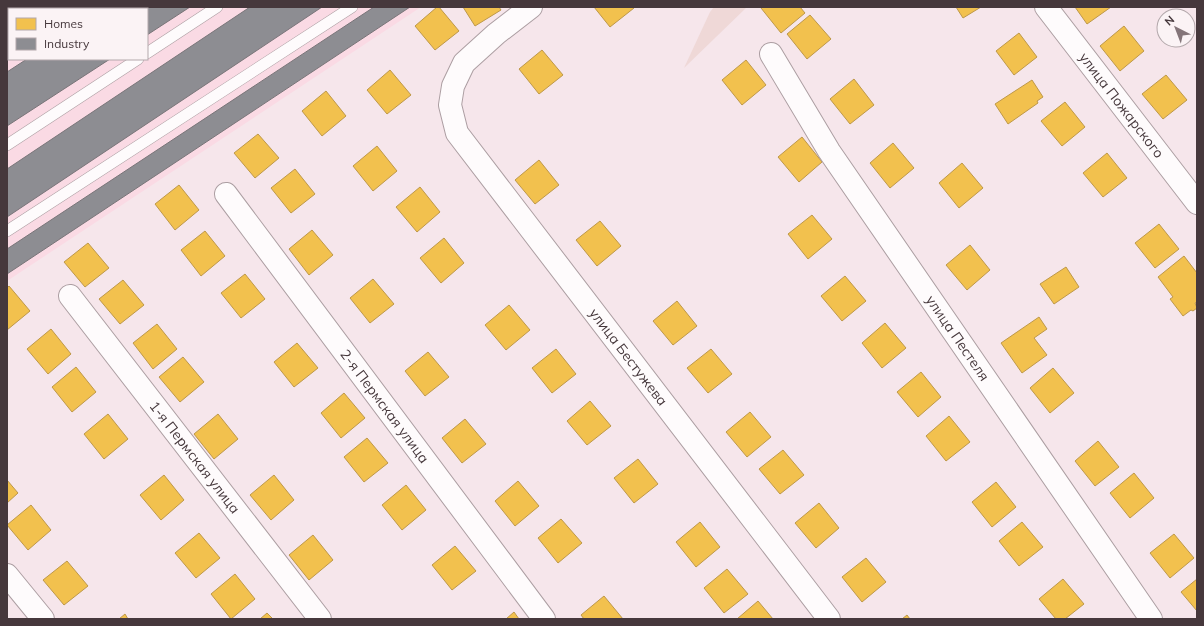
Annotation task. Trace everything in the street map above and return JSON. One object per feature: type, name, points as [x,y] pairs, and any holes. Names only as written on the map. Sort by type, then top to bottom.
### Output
[{"type":"street","name":"улица Бестужева","points":[[531,7],[496,34],[464,63],[453,86],[450,105],[457,134],[829,619]]},
{"type":"street","name":"улица Пожарского","points":[[1046,7],[1197,203]]},
{"type":"street","name":"улица Пестеля","points":[[771,54],[829,151],[1151,619]]},
{"type":"street","name":"2-я Пермская улица","points":[[226,194],[544,619]]},
{"type":"street","name":"1-я Пермская улица","points":[[70,296],[320,619]]},
{"type":"street","points":[[7,575],[43,619]]},
{"type":"lane","points":[[148,52],[217,7]]},
{"type":"lane","points":[[7,232],[352,7]]},
{"type":"lane","points":[[7,145],[136,60]]},
{"type":"shaded area","points":[[7,7],[421,7],[7,281]]},
{"type":"shaded area","points":[[714,7],[747,7],[684,68],[710,12]]},
{"type":"building: Homes","points":[[437,7],[439,7],[459,31],[435,50],[415,26]]},
{"type":"building: Homes","points":[[463,7],[499,7],[501,10],[475,26]]},
{"type":"building: Homes","points":[[594,7],[634,7],[634,8],[610,27]]},
{"type":"building: Homes","points":[[800,7],[805,13],[781,33],[761,8]]},
{"type":"building: Homes","points":[[956,7],[981,7],[963,18]]},
{"type":"building: Homes","points":[[1075,7],[1111,7],[1087,24]]},
{"type":"building: Homes","points":[[810,15],[831,39],[807,59],[787,34]]},
{"type":"building: Homes","points":[[1124,26],[1144,51],[1120,71],[1100,46]]},
{"type":"building: Homes","points":[[1019,33],[1037,57],[1014,75],[996,51]]},
{"type":"building: Homes","points":[[542,50],[563,75],[539,94],[519,69]]},
{"type":"building: Homes","points":[[746,60],[766,85],[742,105],[722,80]]},
{"type":"building: Homes","points":[[390,70],[411,95],[387,114],[367,90]]},
{"type":"building: Homes","points":[[1166,75],[1187,100],[1163,119],[1142,94]]},
{"type":"building: Homes","points":[[854,79],[874,105],[850,124],[830,99]]},
{"type":"building: Homes","points":[[1032,80],[1043,97],[1037,101],[1038,103],[1008,124],[995,104]]},
{"type":"building: Homes","points":[[326,91],[346,116],[322,136],[302,111]]},
{"type":"building: Homes","points":[[1065,102],[1085,127],[1062,146],[1041,121]]},
{"type":"building: Homes","points":[[258,134],[279,158],[255,178],[234,153]]},
{"type":"building: Homes","points":[[802,137],[822,162],[799,182],[778,157]]},
{"type":"building: Homes","points":[[893,143],[914,168],[890,188],[870,163]]},
{"type":"building: Homes","points":[[377,146],[397,171],[373,191],[353,166]]},
{"type":"building: Homes","points":[[1107,153],[1127,178],[1103,197],[1083,173]]},
{"type":"building: Homes","points":[[539,160],[559,185],[535,204],[515,180]]},
{"type":"building: Homes","points":[[962,163],[983,188],[959,208],[939,183]]},
{"type":"building: Homes","points":[[295,169],[315,194],[291,213],[271,188]]},
{"type":"building: Homes","points":[[179,185],[199,210],[175,230],[155,204]]},
{"type":"building: Homes","points":[[420,187],[440,212],[417,232],[396,207]]},
{"type":"building: Homes","points":[[812,215],[832,239],[808,259],[788,234]]},
{"type":"building: Homes","points":[[600,221],[621,246],[597,266],[576,240]]},
{"type":"building: Homes","points":[[1159,224],[1179,249],[1155,268],[1135,243]]},
{"type":"building: Homes","points":[[312,230],[333,255],[309,275],[289,249]]},
{"type":"building: Homes","points":[[205,231],[225,256],[201,276],[181,250]]},
{"type":"building: Homes","points":[[444,238],[464,263],[441,283],[420,258]]},
{"type":"building: Homes","points":[[88,243],[109,268],[85,287],[64,262]]},
{"type":"building: Homes","points":[[970,245],[990,270],[967,290],[946,265]]},
{"type":"building: Homes","points":[[1184,256],[1197,273],[1197,302],[1195,303],[1197,308],[1193,311],[1191,310],[1183,316],[1170,299],[1173,297],[1158,277]]},
{"type":"building: Homes","points":[[1066,267],[1079,287],[1054,304],[1040,284]]},
{"type":"building: Homes","points":[[245,274],[265,299],[241,318],[221,293]]},
{"type":"building: Homes","points":[[845,276],[866,301],[842,321],[821,296]]},
{"type":"building: Homes","points":[[373,279],[394,304],[370,323],[350,298]]},
{"type":"building: Homes","points":[[123,280],[144,305],[120,324],[99,299]]},
{"type":"building: Homes","points":[[9,286],[30,311],[7,330],[7,288]]},
{"type":"building: Homes","points":[[677,301],[697,326],[673,345],[653,321]]},
{"type":"building: Homes","points":[[509,305],[530,330],[506,350],[485,325]]},
{"type":"building: Homes","points":[[1039,317],[1047,329],[1034,338],[1047,355],[1022,373],[1001,343]]},
{"type":"building: Homes","points":[[885,323],[906,348],[882,368],[862,343]]},
{"type":"building: Homes","points":[[157,324],[177,349],[153,369],[133,343]]},
{"type":"building: Homes","points":[[51,329],[71,354],[48,374],[27,349]]},
{"type":"building: Homes","points":[[297,343],[318,368],[294,387],[274,362]]},
{"type":"building: Homes","points":[[556,349],[576,374],[552,393],[532,368]]},
{"type":"building: Homes","points":[[711,349],[732,374],[708,393],[687,368]]},
{"type":"building: Homes","points":[[428,352],[449,377],[425,396],[405,371]]},
{"type":"building: Homes","points":[[183,357],[204,382],[180,402],[159,377]]},
{"type":"building: Homes","points":[[76,367],[96,392],[72,412],[52,387]]},
{"type":"building: Homes","points":[[1053,368],[1074,393],[1050,413],[1030,388]]},
{"type":"building: Homes","points":[[921,372],[941,397],[918,417],[897,392]]},
{"type":"building: Homes","points":[[344,393],[365,418],[341,438],[321,413]]},
{"type":"building: Homes","points":[[590,401],[611,426],[587,445],[567,421]]},
{"type":"building: Homes","points":[[750,412],[771,437],[747,457],[726,432]]},
{"type":"building: Homes","points":[[108,414],[128,439],[104,459],[84,434]]},
{"type":"building: Homes","points":[[218,414],[238,439],[214,459],[194,434]]},
{"type":"building: Homes","points":[[949,416],[970,442],[946,461],[926,436]]},
{"type":"building: Homes","points":[[465,419],[486,444],[462,463],[442,438]]},
{"type":"building: Homes","points":[[367,438],[388,463],[364,482],[344,457]]},
{"type":"building: Homes","points":[[1098,441],[1119,467],[1095,486],[1075,461]]},
{"type":"building: Homes","points":[[783,450],[804,475],[780,494],[759,469]]},
{"type":"building: Homes","points":[[638,459],[658,484],[634,503],[614,478]]},
{"type":"building: Homes","points":[[1134,473],[1154,498],[1130,518],[1110,493]]},
{"type":"building: Homes","points":[[164,475],[184,500],[161,520],[140,495]]},
{"type":"building: Homes","points":[[274,475],[294,500],[271,520],[250,495]]},
{"type":"building: Homes","points":[[7,480],[18,493],[7,503]]},
{"type":"building: Homes","points":[[518,481],[539,506],[515,526],[495,501]]},
{"type":"building: Homes","points":[[996,482],[1016,507],[992,527],[972,502]]},
{"type":"building: Homes","points":[[406,485],[426,510],[402,530],[382,505]]},
{"type":"building: Homes","points":[[819,503],[839,528],[816,548],[795,523]]},
{"type":"building: Homes","points":[[31,505],[51,530],[28,550],[7,525]]},
{"type":"building: Homes","points":[[561,519],[582,543],[558,563],[538,538]]},
{"type":"building: Homes","points":[[700,522],[720,547],[696,567],[676,542]]},
{"type":"building: Homes","points":[[1022,522],[1043,547],[1019,566],[999,541]]},
{"type":"building: Homes","points":[[199,533],[220,558],[196,578],[175,553]]},
{"type":"building: Homes","points":[[1174,534],[1194,558],[1170,578],[1150,553]]},
{"type":"building: Homes","points":[[313,535],[333,560],[309,580],[289,555]]},
{"type":"building: Homes","points":[[455,546],[476,571],[452,590],[432,565]]},
{"type":"building: Homes","points":[[866,558],[886,582],[862,602],[842,577]]},
{"type":"building: Homes","points":[[67,561],[88,586],[64,605],[43,580]]},
{"type":"building: Homes","points":[[727,569],[748,594],[724,613],[704,588]]},
{"type":"building: Homes","points":[[235,574],[255,599],[231,619],[211,594]]},
{"type":"building: Homes","points":[[1063,579],[1084,604],[1065,619],[1056,619],[1039,599]]},
{"type":"building: Homes","points":[[1197,579],[1197,611],[1181,592]]},
{"type":"building: Homes","points":[[604,596],[623,619],[584,619],[581,615]]},
{"type":"building: Homes","points":[[758,601],[773,619],[737,619]]},
{"type":"building: Homes","points":[[514,612],[519,619],[506,619]]},
{"type":"building: Homes","points":[[267,613],[273,619],[260,619]]},
{"type":"building: Homes","points":[[125,614],[128,619],[119,619]]},
{"type":"building: Homes","points":[[907,615],[910,619],[902,619]]},
{"type":"building: Industry","points":[[7,7],[58,7],[8,8],[7,40]]},
{"type":"building: Industry","points":[[190,7],[148,34],[148,8],[104,8]]},
{"type":"building: Industry","points":[[250,7],[322,7],[7,217],[7,169]]},
{"type":"building: Industry","points":[[374,7],[410,7],[7,274],[7,249]]},
{"type":"building: Industry","points":[[25,60],[108,60],[7,126],[7,72]]}]
